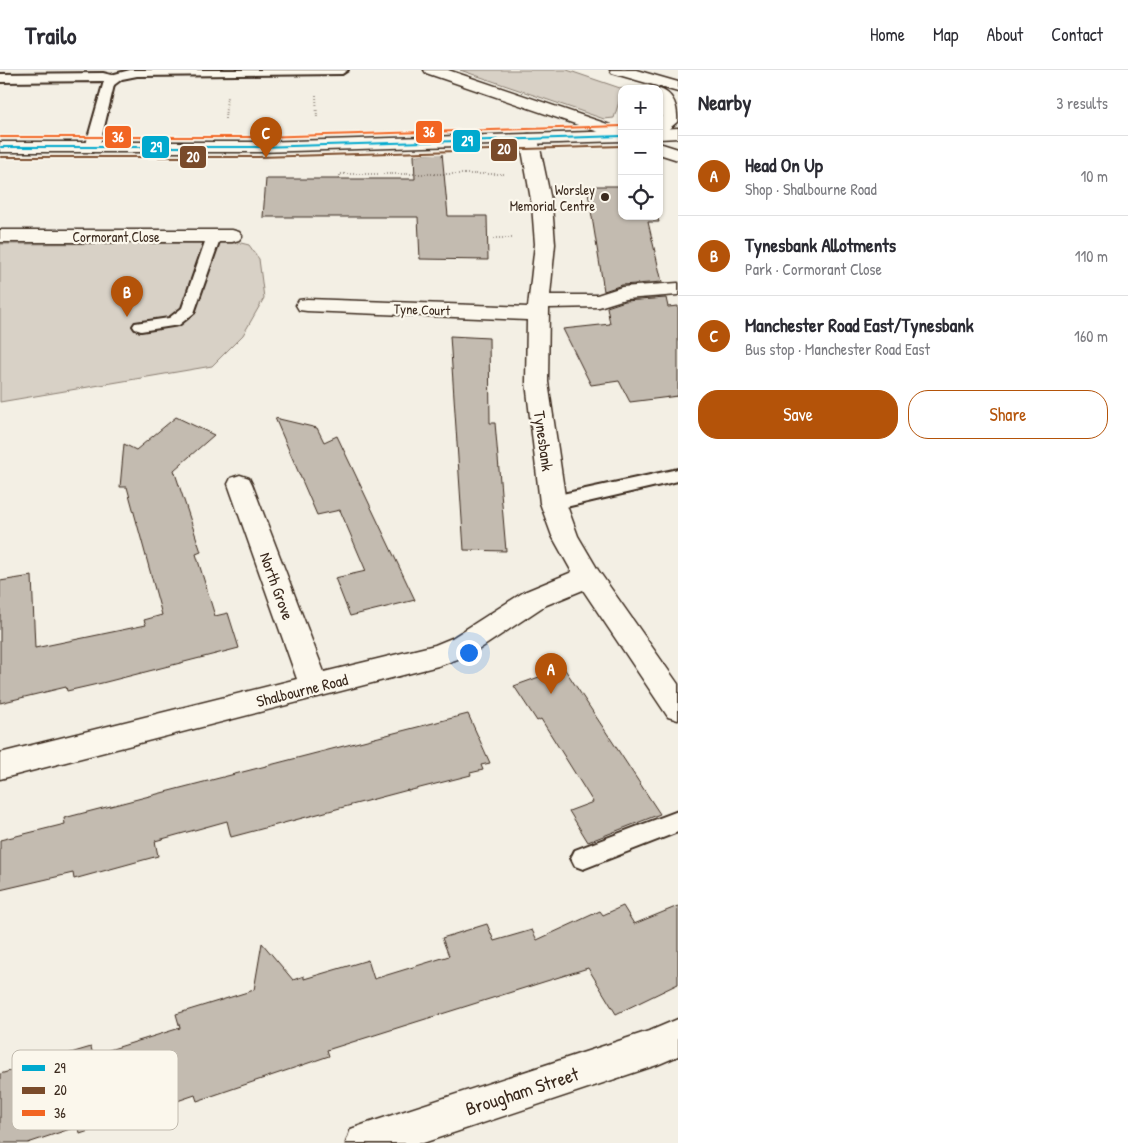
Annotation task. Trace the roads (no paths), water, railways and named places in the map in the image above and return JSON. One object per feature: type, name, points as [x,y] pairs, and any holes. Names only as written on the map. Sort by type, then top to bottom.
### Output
[{"type":"street","points":[[432,70],[618,134]]},
{"type":"street","points":[[620,71],[678,88]]},
{"type":"street","points":[[620,71],[645,85]]},
{"type":"street","points":[[663,98],[671,109],[671,118],[664,136],[678,155]]},
{"type":"street","points":[[0,148],[260,147],[529,140],[618,135]]},
{"type":"street","name":"Tynesbank","points":[[529,140],[542,205],[545,244],[538,308],[538,382],[540,421],[553,503],[565,536],[588,577],[678,708]]},
{"type":"street","name":"Cormorant Close","points":[[0,236],[223,236]]},
{"type":"street","name":"Tyne Court","points":[[306,305],[538,308],[599,301],[622,293],[678,289]]},
{"type":"street","name":"North Grove","points":[[240,484],[315,688]]},
{"type":"street","name":"Shalbourne Road","points":[[0,766],[315,688],[438,655],[462,646],[534,599],[588,577]]},
{"type":"street","name":"Brougham Street","points":[[375,1141],[657,1047],[678,1037]]},
{"type":"lane","points":[[0,78],[103,77],[111,79],[126,73],[137,72],[342,70]]},
{"type":"lane","points":[[92,148],[111,79]]},
{"type":"lane","points":[[141,326],[172,322],[189,310],[223,236]]},
{"type":"lane","points":[[553,503],[678,475]]},
{"type":"lane","points":[[583,858],[678,821]]},
{"type":"place","name":"Manchester Road East/Tynesbank","points":[[266,158]]},
{"type":"place","name":"Worsley Memorial Centre","points":[[605,197]]},
{"type":"place","name":"Tynesbank Allotments","points":[[127,317]]},
{"type":"place","name":"Head On Up","points":[[551,694]]}]
